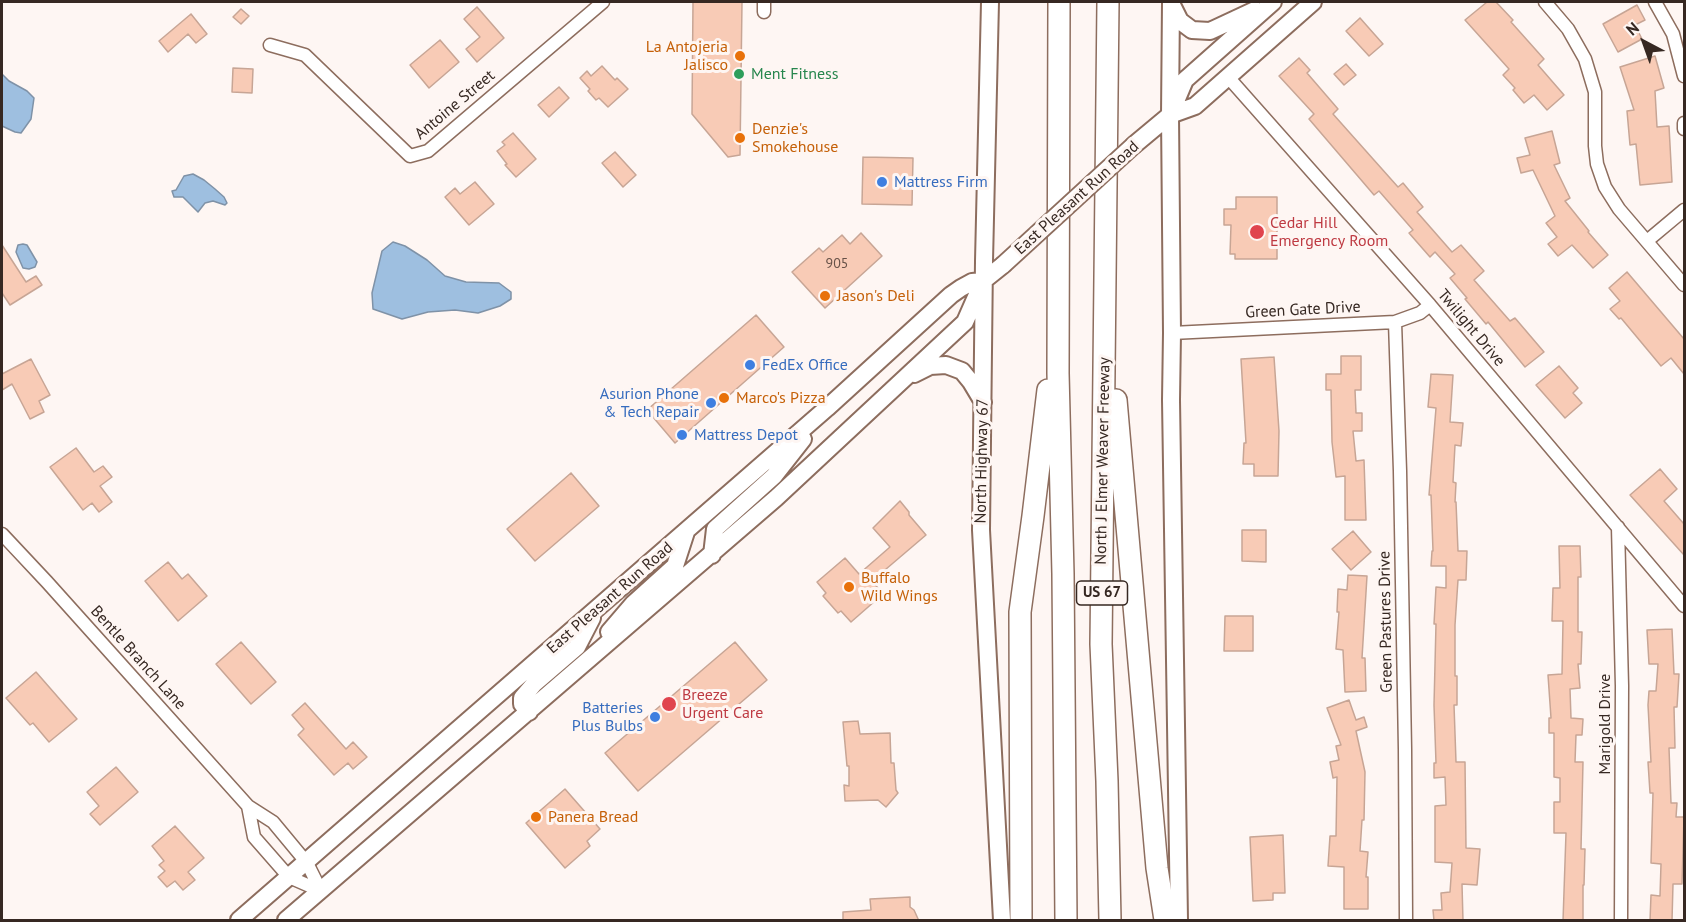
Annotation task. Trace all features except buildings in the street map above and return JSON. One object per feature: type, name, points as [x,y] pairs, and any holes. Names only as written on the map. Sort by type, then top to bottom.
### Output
[{"type":"highway","name":"US 67","points":[[1059,2],[1058,373],[1063,574],[1066,921]]},
{"type":"highway","name":"North J Elmer Weaver Freeway","points":[[1108,2],[1101,644],[1110,921]]},
{"type":"highway","points":[[1105,265],[1156,868],[1165,921]]},
{"type":"highway","points":[[1021,921],[1020,612],[1058,300]]},
{"type":"main road","name":"North Highway 67","points":[[990,2],[983,281],[981,530],[1002,921]]},
{"type":"main road","name":"East Pleasant Run Road","points":[[1170,115],[1185,80],[1272,2]]},
{"type":"main road","points":[[1171,3],[1180,21],[1192,30],[1210,31],[1272,2]]},
{"type":"main road","name":"East Pleasant Run Road","points":[[286,921],[712,555],[783,491],[964,322],[983,281],[1134,145],[1170,115],[1195,106],[1313,2]]},
{"type":"main road","points":[[1171,3],[1171,400],[1179,921]]},
{"type":"main road","name":"East Pleasant Run Road","points":[[239,921],[686,532],[951,295],[972,282],[983,281]]},
{"type":"main road","points":[[905,378],[930,366],[946,365],[962,371],[983,402]]},
{"type":"main road","points":[[712,555],[715,529],[774,476],[827,408]]},
{"type":"main road","points":[[578,670],[633,603],[675,566],[686,532]]},
{"type":"main road","points":[[529,712],[522,704],[522,698],[534,684],[577,647],[597,609]]},
{"type":"street","name":"Antoine Street","points":[[270,45],[305,55],[410,156],[428,151],[603,2]]},
{"type":"street","points":[[1545,2],[1568,29],[1585,59],[1595,92],[1595,146],[1597,164],[1605,187],[1619,209],[1684,285]]},
{"type":"street","points":[[1655,2],[1673,34],[1684,76]]},
{"type":"street","name":"Twilight Drive","points":[[1228,77],[1430,305],[1684,606]]},
{"type":"street","points":[[1684,123],[1684,129]]},
{"type":"street","points":[[1647,241],[1684,210]]},
{"type":"street","name":"Green Gate Drive","points":[[1172,333],[1395,322],[1420,313],[1430,305]]},
{"type":"street","name":"Green Pastures Drive","points":[[1395,322],[1400,471],[1406,921]]},
{"type":"street","name":"Marigold Drive","points":[[1618,527],[1622,686],[1621,921]]},
{"type":"street","name":"Bentle Branch Lane","points":[[2,534],[248,806],[273,822],[307,863],[321,891]]},
{"type":"street","points":[[248,806],[254,837],[289,877],[321,891]]},
{"type":"water","points":[[2,74],[34,98],[31,119],[21,133],[2,126]]},
{"type":"water","points":[[193,174],[215,189],[227,203],[225,205],[213,201],[205,203],[198,212],[183,197],[174,197],[172,191],[176,190],[184,176]]},
{"type":"water","points":[[393,242],[405,246],[427,260],[445,276],[466,282],[499,283],[511,292],[511,299],[500,306],[478,313],[455,310],[428,312],[402,319],[373,309],[372,293],[382,251]]},
{"type":"water","points":[[18,245],[27,245],[37,262],[35,267],[23,268],[16,252]]},
{"type":"place","name":"La Antojeria Jalisco","points":[[740,56]]},
{"type":"place","name":"Ment Fitness","points":[[739,74]]},
{"type":"place","name":"Denzie's Smokehouse","points":[[740,138]]},
{"type":"place","name":"Mattress Firm","points":[[882,182]]},
{"type":"place","name":"Cedar Hill Emergency Room","points":[[1257,232]]},
{"type":"place","name":"Jason's Deli","points":[[825,296]]},
{"type":"place","name":"FedEx Office","points":[[750,365]]},
{"type":"place","name":"Marco's Pizza","points":[[724,398]]},
{"type":"place","name":"Asurion Phone & Tech Repair","points":[[711,403]]},
{"type":"place","name":"Mattress Depot","points":[[682,435]]},
{"type":"place","name":"Buffalo Wild Wings","points":[[849,587]]},
{"type":"place","name":"Breeze Urgent Care","points":[[669,704]]},
{"type":"place","name":"Batteries Plus Bulbs","points":[[655,717]]},
{"type":"place","name":"Panera Bread","points":[[536,817]]}]
